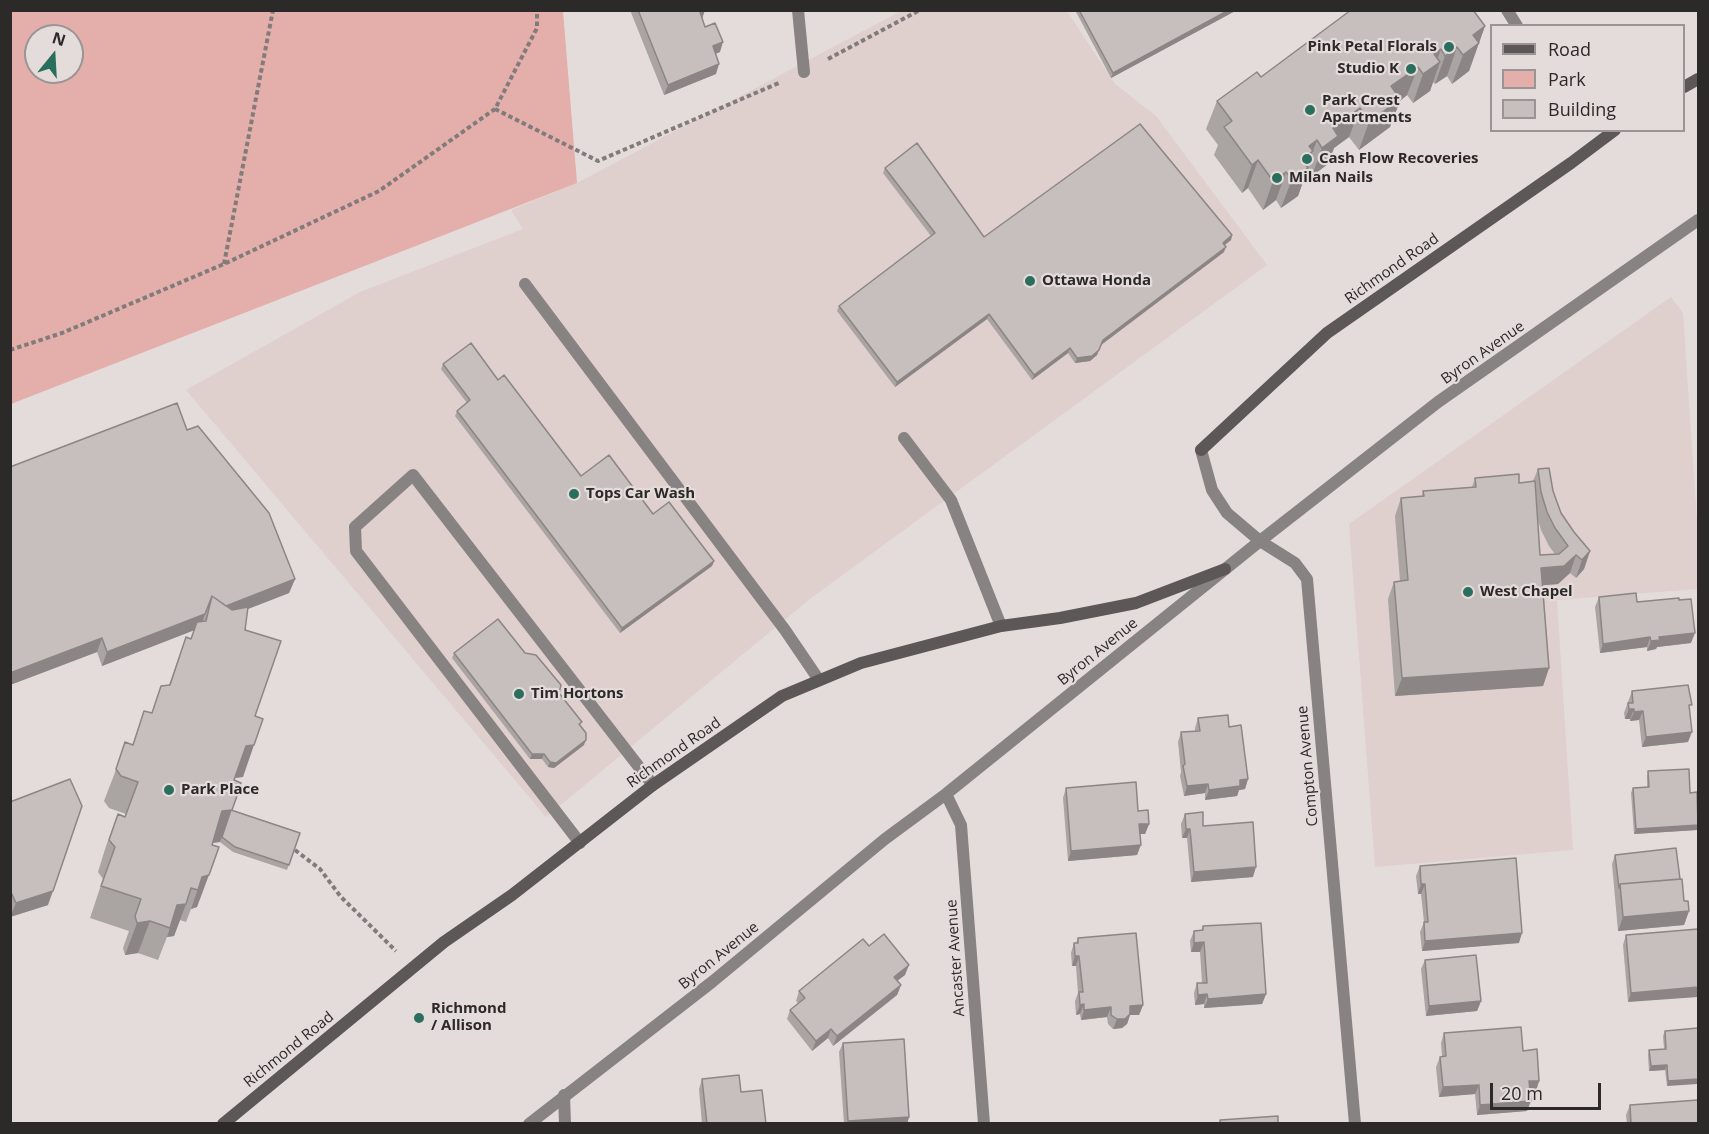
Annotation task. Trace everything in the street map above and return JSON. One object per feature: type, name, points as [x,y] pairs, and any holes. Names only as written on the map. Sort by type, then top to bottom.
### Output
[{"type":"main road","name":"Richmond Road","points":[[1201,450],[1327,333],[1571,163],[1611,132]]},
{"type":"main road","name":"Richmond Road","points":[[223,1124],[444,942],[512,895],[653,785],[782,696],[861,663],[1001,626],[1060,618],[1136,603],[1225,569]]},
{"type":"street","points":[[798,10],[804,72]]},
{"type":"street","points":[[1507,10],[1516,24]]},
{"type":"street","name":"Byron Avenue","points":[[529,1124],[638,1040],[885,839],[946,794],[1260,541],[1438,402],[1698,220]]},
{"type":"street","points":[[525,284],[785,630],[819,680]]},
{"type":"street","points":[[904,438],[951,500],[1001,626]]},
{"type":"street","name":"Compton Avenue","points":[[1201,450],[1212,490],[1227,513],[1260,541],[1295,563],[1307,579],[1355,1124]]},
{"type":"street","points":[[580,843],[356,551],[355,527],[413,475],[653,785]]},
{"type":"street","name":"Ancaster Avenue","points":[[946,794],[961,825],[984,1124]]},
{"type":"street","points":[[564,1095],[565,1124]]},
{"type":"path","points":[[224,264],[273,10]]},
{"type":"path","points":[[10,350],[62,333],[224,264],[379,191],[495,109],[537,28],[537,10]]},
{"type":"path","points":[[495,109],[598,161],[804,72],[920,10]]},
{"type":"path","points":[[295,850],[320,869],[341,897],[393,947],[411,970]]},
{"type":"shaded area","points":[[901,11],[1067,11],[1115,84],[1156,116],[1267,265],[811,598],[546,817],[186,390],[360,292],[523,229],[511,210],[577,183]]},
{"type":"shaded area","points":[[1671,297],[1683,313],[1698,536],[1698,589],[1557,600],[1573,850],[1375,867],[1349,524]]},
{"type":"green space","points":[[11,10],[563,11],[577,183],[11,404]]},
{"type":"building","points":[[638,10],[702,10],[700,12],[705,27],[715,23],[723,42],[713,46],[719,64],[668,85]]},
{"type":"building","points":[[1079,10],[1229,10],[1113,73]]},
{"type":"building","name":"Park Crest Apartments","points":[[1351,10],[1473,10],[1485,26],[1473,35],[1479,43],[1463,55],[1457,47],[1445,56],[1441,49],[1434,54],[1440,62],[1423,74],[1418,67],[1391,86],[1400,99],[1369,122],[1360,108],[1333,128],[1338,136],[1322,148],[1317,140],[1309,146],[1313,151],[1301,159],[1308,168],[1292,179],[1286,172],[1273,181],[1258,160],[1252,165],[1224,127],[1232,121],[1217,101],[1257,72],[1261,77]]},
{"type":"building","name":"Ottawa Honda","points":[[1140,124],[1232,235],[1223,243],[1226,247],[1103,340],[1099,350],[1092,356],[1077,358],[1070,348],[1034,375],[989,314],[897,382],[839,306],[935,233],[885,168],[917,143],[984,237]]},
{"type":"building","name":"Tops Car Wash","points":[[471,343],[498,380],[504,375],[581,476],[609,455],[653,514],[669,502],[714,561],[622,628],[457,411],[470,400],[443,364]]},
{"type":"building","points":[[177,403],[187,430],[198,426],[269,513],[295,579],[226,606],[212,596],[205,614],[107,652],[102,638],[10,673],[10,467]]},
{"type":"building","name":"West Chapel","points":[[1549,468],[1553,491],[1561,513],[1590,551],[1582,560],[1576,555],[1564,566],[1541,568],[1549,668],[1402,678],[1394,582],[1408,580],[1401,498],[1424,496],[1423,491],[1476,487],[1475,478],[1519,474],[1519,483],[1535,481],[1540,555],[1559,554],[1568,546],[1547,512],[1538,469]]},
{"type":"building","points":[[1636,593],[1637,602],[1691,599],[1695,633],[1659,637],[1660,640],[1651,641],[1650,637],[1603,644],[1599,597]]},
{"type":"building","name":"Park Place","points":[[212,596],[232,610],[248,607],[245,630],[281,641],[255,716],[263,719],[254,745],[246,746],[234,780],[241,783],[237,796],[232,810],[222,811],[212,845],[219,847],[209,875],[202,877],[198,890],[191,888],[186,904],[177,905],[170,928],[150,921],[137,923],[135,916],[141,899],[101,886],[115,847],[109,840],[118,814],[125,817],[138,782],[121,776],[116,769],[125,742],[133,745],[144,711],[152,713],[161,686],[170,685],[186,637],[191,639],[197,622],[206,621]]},
{"type":"building","name":"Tim Hortons","points":[[498,619],[525,653],[536,655],[561,685],[559,693],[582,722],[579,724],[586,733],[586,740],[556,763],[550,762],[544,754],[532,754],[454,653]]},
{"type":"building","points":[[1688,685],[1692,705],[1689,705],[1692,732],[1646,737],[1643,711],[1634,712],[1634,709],[1629,709],[1628,703],[1633,703],[1632,691]]},
{"type":"building","points":[[1228,715],[1229,727],[1241,725],[1248,779],[1240,780],[1240,786],[1209,790],[1208,784],[1187,786],[1181,732],[1200,731],[1198,718]]},
{"type":"building","points":[[1689,769],[1690,793],[1697,792],[1698,825],[1636,829],[1633,788],[1649,787],[1648,771]]},
{"type":"building","points":[[70,779],[82,806],[53,891],[16,903],[10,890],[10,802]]},
{"type":"building","points":[[1136,782],[1138,811],[1148,810],[1149,824],[1139,824],[1141,845],[1071,851],[1066,788]]},
{"type":"building","points":[[231,810],[300,833],[289,865],[235,847],[222,837]]},
{"type":"building","points":[[1203,812],[1203,826],[1253,822],[1256,867],[1194,872],[1190,829],[1186,829],[1185,814]]},
{"type":"building","points":[[1676,848],[1680,879],[1620,884],[1619,888],[1615,855]]},
{"type":"building","points":[[1516,858],[1522,933],[1425,941],[1424,922],[1428,922],[1425,884],[1421,884],[1420,866]]},
{"type":"building","points":[[1682,879],[1684,901],[1688,901],[1689,911],[1623,917],[1620,884]]},
{"type":"building","points":[[1261,923],[1266,994],[1208,999],[1207,994],[1198,995],[1197,983],[1207,983],[1204,942],[1194,943],[1194,931],[1203,930],[1203,926]]},
{"type":"building","points":[[1698,929],[1698,987],[1631,993],[1626,935]]},
{"type":"building","points":[[1136,933],[1143,1005],[1130,1006],[1130,1014],[1125,1019],[1117,1019],[1111,1015],[1111,1007],[1084,1010],[1084,1004],[1080,1005],[1079,992],[1083,992],[1079,956],[1075,956],[1074,943],[1078,943],[1078,938]]},
{"type":"building","points":[[884,934],[909,965],[894,977],[901,985],[837,1036],[831,1029],[816,1041],[790,1010],[805,998],[799,991],[863,939],[869,946]]},
{"type":"building","points":[[1476,955],[1481,1001],[1429,1006],[1425,960]]},
{"type":"building","points":[[1521,1027],[1523,1051],[1537,1049],[1539,1081],[1529,1081],[1531,1101],[1480,1105],[1479,1085],[1443,1087],[1440,1057],[1446,1056],[1444,1033]]},
{"type":"building","points":[[1698,1028],[1698,1079],[1668,1081],[1667,1065],[1651,1066],[1649,1050],[1666,1049],[1665,1031]]},
{"type":"building","points":[[904,1039],[909,1117],[848,1121],[843,1043]]},
{"type":"building","points":[[739,1075],[741,1092],[762,1090],[766,1124],[707,1124],[702,1079]]},
{"type":"building","points":[[1698,1100],[1698,1124],[1631,1124],[1630,1105]]},
{"type":"building","points":[[1278,1116],[1278,1124],[1220,1124],[1220,1120]]},
{"type":"place","name":"Pink Petal Florals","points":[[1449,47]]},
{"type":"place","name":"Studio K","points":[[1411,69]]},
{"type":"place","name":"Park Crest Apartments","points":[[1310,110]]},
{"type":"place","name":"Cash Flow Recoveries","points":[[1307,159]]},
{"type":"place","name":"Milan Nails","points":[[1277,178]]},
{"type":"place","name":"Ottawa Honda","points":[[1030,281]]},
{"type":"place","name":"Tops Car Wash","points":[[574,494]]},
{"type":"place","name":"West Chapel","points":[[1468,592]]},
{"type":"place","name":"Tim Hortons","points":[[519,694]]},
{"type":"place","name":"Park Place","points":[[169,790]]},
{"type":"place","name":"Richmond / Allison","points":[[419,1018]]}]
